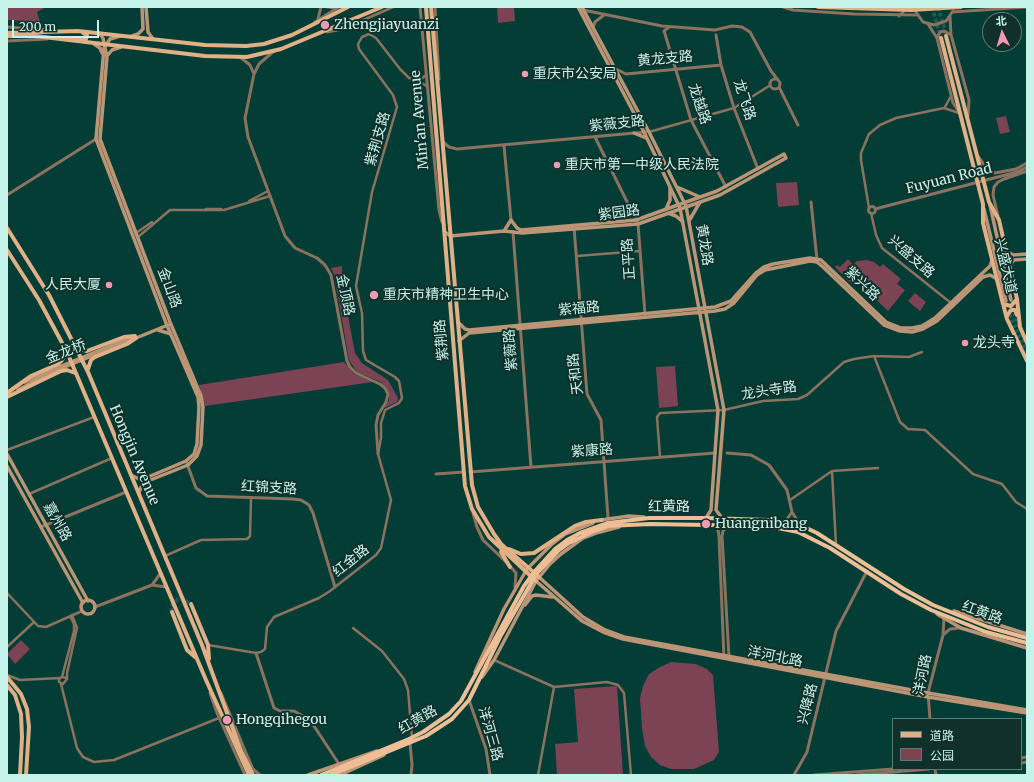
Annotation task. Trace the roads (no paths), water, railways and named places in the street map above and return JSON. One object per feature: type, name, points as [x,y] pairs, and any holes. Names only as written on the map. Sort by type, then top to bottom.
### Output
[{"type":"highway","name":"红黄路","points":[[390,749],[449,714],[460,701],[528,588],[548,561],[569,543],[582,536],[619,523],[649,518],[706,518],[785,522],[800,525],[836,544],[904,590],[962,623],[1027,643]]},
{"type":"highway","name":"红黄路","points":[[619,523],[768,526],[798,532],[830,548],[901,594],[932,607]]},
{"type":"highway","name":"红黄路","points":[[962,623],[1027,638]]},
{"type":"highway","name":"红黄路","points":[[390,749],[426,736],[452,719],[469,700],[478,683],[488,656]]},
{"type":"highway","points":[[331,775],[390,749]]},
{"type":"highway","points":[[321,775],[369,758]]},
{"type":"main road","points":[[132,36],[138,34],[143,29],[142,7]]},
{"type":"main road","points":[[146,7],[148,32],[153,39]]},
{"type":"main road","points":[[7,36],[56,31],[78,31],[132,36],[205,46],[246,46],[278,40],[309,27],[348,7]]},
{"type":"main road","points":[[7,33],[205,56],[240,57],[274,51],[382,7]]},
{"type":"main road","points":[[426,7],[431,71]]},
{"type":"main road","points":[[431,7],[431,71]]},
{"type":"main road","name":"黄龙路","points":[[578,7],[644,132],[680,206],[718,410],[711,510]]},
{"type":"main road","points":[[818,7],[911,10],[962,7]]},
{"type":"main road","name":"黄龙路","points":[[583,8],[613,67],[649,132],[685,204],[724,410],[716,510]]},
{"type":"main road","points":[[62,40],[69,38],[86,39],[86,34],[78,31]]},
{"type":"main road","points":[[98,32],[103,38],[105,45],[105,56]]},
{"type":"main road","points":[[105,45],[113,38],[125,36]]},
{"type":"main road","points":[[946,36],[977,155]]},
{"type":"main road","points":[[939,38],[962,119]]},
{"type":"main road","points":[[94,44],[100,48],[105,56]]},
{"type":"main road","points":[[105,56],[112,50],[121,47]]},
{"type":"main road","name":"金山路","points":[[105,56],[96,139],[169,324],[201,396],[203,407],[201,445],[197,456],[187,463]]},
{"type":"main road","name":"金山路","points":[[105,56],[100,139],[137,235],[169,324],[171,334],[198,397],[199,407],[197,444],[194,454],[187,463]]},
{"type":"main road","name":"紫荆路","points":[[431,71],[438,93],[470,472],[478,507],[499,545]]},
{"type":"main road","name":"紫荆路","points":[[431,71],[465,486],[472,509],[489,537],[537,579]]},
{"type":"main road","name":"兴盛大道","points":[[962,119],[983,204],[983,223],[1007,319],[1027,361]]},
{"type":"main road","points":[[634,133],[647,138]]},
{"type":"main road","name":"兴盛大道","points":[[977,155],[989,202],[999,220],[1017,299],[1019,321],[1027,342]]},
{"type":"main road","name":"紫园路","points":[[511,220],[517,228],[521,230],[637,222],[726,187],[785,156],[720,195],[700,202],[685,204]]},
{"type":"main road","points":[[670,187],[670,200],[666,211],[676,216],[683,222]]},
{"type":"main road","points":[[677,187],[700,197]]},
{"type":"main road","points":[[689,222],[700,202]]},
{"type":"main road","points":[[989,202],[1011,300]]},
{"type":"main road","points":[[983,204],[1004,303],[1011,306],[1016,303],[1017,299]]},
{"type":"main road","points":[[504,232],[511,220]]},
{"type":"main road","name":"紫园路","points":[[450,236],[504,232],[522,233],[574,227]]},
{"type":"main road","name":"Hongjin Avenue","points":[[7,228],[49,295],[88,372],[202,645],[241,751],[253,775]]},
{"type":"main road","points":[[444,231],[450,236]]},
{"type":"main road","name":"Hongjin Avenue","points":[[7,250],[40,300],[67,352],[196,658],[249,775]]},
{"type":"main road","points":[[1006,251],[1013,255],[1027,254]]},
{"type":"main road","name":"紫兴路","points":[[952,304],[990,266],[992,258]]},
{"type":"main road","points":[[1010,266],[1014,260],[1027,259]]},
{"type":"main road","points":[[705,310],[731,301],[756,273],[764,267],[779,263],[817,260]]},
{"type":"main road","name":"紫兴路","points":[[817,260],[826,265],[882,320],[895,326],[912,328],[922,326],[935,318],[983,277],[990,275],[998,280]]},
{"type":"main road","points":[[692,309],[697,302]]},
{"type":"main road","name":"紫福路","points":[[645,316],[692,309],[699,311]]},
{"type":"main road","name":"紫福路","points":[[459,340],[469,333],[705,310]]},
{"type":"main road","points":[[1007,319],[1008,312],[1013,310],[1017,312],[1019,321]]},
{"type":"main road","name":"紫福路","points":[[458,322],[465,330],[520,327]]},
{"type":"main road","points":[[77,348],[87,351],[124,337],[135,337],[157,330],[169,324]]},
{"type":"main road","points":[[88,372],[88,365],[95,357],[127,344],[135,337],[169,324]]},
{"type":"main road","points":[[157,330],[166,331],[171,334]]},
{"type":"main road","name":"金龙桥","points":[[17,389],[48,371],[135,337]]},
{"type":"main road","points":[[7,393],[31,376],[58,364],[67,352]]},
{"type":"main road","points":[[7,397],[61,371],[73,371],[78,376]]},
{"type":"main road","points":[[7,393],[17,389]]},
{"type":"main road","points":[[7,397],[17,389]]},
{"type":"main road","name":"嘉州路","points":[[7,454],[88,600]]},
{"type":"main road","points":[[142,481],[187,463]]},
{"type":"main road","name":"嘉州路","points":[[7,466],[83,602]]},
{"type":"main road","points":[[130,474],[142,481]]},
{"type":"main road","points":[[138,494],[142,481]]},
{"type":"main road","points":[[706,518],[711,510],[714,513],[716,510],[723,519]]},
{"type":"main road","points":[[471,682],[488,640],[526,570],[552,544],[565,534],[608,518],[629,516],[649,518]]},
{"type":"main road","points":[[499,545],[516,553],[534,553],[575,526],[586,522],[602,520]]},
{"type":"main road","points":[[478,683],[494,660],[537,579],[561,554],[583,538],[609,529],[650,524]]},
{"type":"main road","points":[[499,545],[510,567]]},
{"type":"main road","name":"洋河北路","points":[[537,579],[553,597],[582,621],[614,636],[724,656]]},
{"type":"main road","name":"洋河北路","points":[[537,579],[578,613],[614,634],[826,676],[1027,713]]},
{"type":"main road","points":[[512,624],[532,596],[540,594],[553,597]]},
{"type":"main road","points":[[88,600],[93,603],[95,607],[94,611],[90,614],[85,614],[82,611],[83,602],[88,600]]},
{"type":"main road","points":[[191,604],[208,645],[209,665]]},
{"type":"main road","points":[[932,607],[944,618],[962,623],[1027,648]]},
{"type":"main road","points":[[932,607],[1027,634]]},
{"type":"main road","points":[[172,612],[187,650],[196,658]]},
{"type":"main road","points":[[7,676],[21,694],[27,709],[29,727],[26,775]]},
{"type":"main road","points":[[7,685],[15,695],[21,714],[22,737],[20,775]]},
{"type":"main road","name":"洋河北路","points":[[928,695],[1027,710]]},
{"type":"main road","points":[[308,775],[390,749]]},
{"type":"main road","points":[[340,775],[390,749]]},
{"type":"street","points":[[318,20],[321,7]]},
{"type":"street","points":[[327,7],[337,8]]},
{"type":"street","points":[[317,34],[343,28],[393,7]]},
{"type":"street","name":"Min'an Avenue","points":[[420,7],[431,71],[428,87],[439,210],[444,231]]},
{"type":"street","name":"Min'an Avenue","points":[[435,7],[439,70],[438,93]]},
{"type":"street","points":[[783,7],[793,10],[854,14],[900,16],[918,15]]},
{"type":"street","points":[[900,16],[905,10],[905,7]]},
{"type":"street","points":[[916,7],[918,15],[928,24],[939,38]]},
{"type":"street","points":[[953,7],[950,17],[951,35],[969,100],[968,118]]},
{"type":"street","points":[[966,7],[972,11]]},
{"type":"street","points":[[952,12],[1027,7]]},
{"type":"street","points":[[309,27],[337,8]]},
{"type":"street","points":[[583,8],[604,15],[669,27],[709,30],[737,26],[750,32],[770,71],[780,83],[778,87],[798,125]]},
{"type":"street","points":[[593,29],[595,22],[604,15]]},
{"type":"street","points":[[928,24],[940,24],[950,17]]},
{"type":"street","points":[[7,27],[56,31]]},
{"type":"street","name":"龙越路","points":[[669,27],[664,31],[677,69],[691,120],[726,187]]},
{"type":"street","points":[[709,30],[716,35],[720,29]]},
{"type":"street","points":[[951,35],[944,31],[940,32],[939,38],[952,96],[962,119]]},
{"type":"street","name":"紫荆支路","points":[[402,398],[399,381],[395,377],[366,360],[363,351],[362,314],[356,286],[372,192],[397,107],[393,95],[359,49],[358,44],[362,37],[369,34],[376,38],[400,69],[409,78],[419,81]]},
{"type":"street","name":"龙飞路","points":[[716,35],[721,65],[734,108],[758,169]]},
{"type":"street","points":[[7,41],[55,38]]},
{"type":"street","points":[[254,74],[259,64],[274,51]]},
{"type":"street","points":[[240,57],[250,65],[254,74]]},
{"type":"street","name":"黄龙支路","points":[[613,67],[626,74],[721,65]]},
{"type":"street","points":[[428,87],[419,81],[431,71]]},
{"type":"street","points":[[770,71],[770,86],[773,89],[778,87]]},
{"type":"street","name":"金顶路","points":[[254,74],[246,118],[248,136],[286,236],[295,248],[317,258],[325,265],[331,275],[347,361],[350,367],[356,373],[380,384],[385,388],[388,394],[386,402],[378,415],[376,425],[378,454]]},
{"type":"street","points":[[770,81],[773,79],[778,80]]},
{"type":"street","name":"紫薇支路","points":[[442,140],[449,147],[457,149],[649,132],[734,108],[770,86]]},
{"type":"street","points":[[944,108],[952,96]]},
{"type":"street","points":[[875,209],[874,213],[871,213],[868,210],[869,208],[861,160],[864,146],[869,134],[880,124],[888,121],[944,108],[959,113]]},
{"type":"street","name":"正平路","points":[[595,137],[637,222],[645,316]]},
{"type":"street","points":[[7,195],[96,139]]},
{"type":"street","points":[[504,146],[511,220]]},
{"type":"street","points":[[977,155],[985,166],[995,173],[1016,169],[1027,163]]},
{"type":"street","name":"Fuyuan Road","points":[[869,208],[873,206],[875,209],[1010,174],[1027,167]]},
{"type":"street","points":[[999,220],[993,195],[994,188],[1004,179],[1027,171]]},
{"type":"street","points":[[137,235],[170,208],[223,208],[251,200],[268,191]]},
{"type":"street","points":[[137,235],[170,210],[224,210],[270,196]]},
{"type":"street","points":[[811,202],[817,260]]},
{"type":"street","name":"兴盛支路","points":[[871,213],[876,235],[882,248],[952,304]]},
{"type":"street","name":"天和路","points":[[574,227],[587,394],[601,420],[608,518]]},
{"type":"street","name":"紫薇路","points":[[513,232],[531,467]]},
{"type":"street","points":[[577,256],[640,251]]},
{"type":"street","name":"龙头寺路","points":[[660,457],[658,415],[724,410],[763,401],[798,399],[806,395],[844,362],[874,356],[909,357],[922,352]]},
{"type":"street","points":[[874,356],[900,422],[908,429],[925,430],[973,474],[1002,484],[1016,502],[1027,509]]},
{"type":"street","name":"红金路","points":[[256,653],[262,652],[265,648],[267,627],[274,617],[319,598],[376,555],[381,548],[391,500],[378,454],[382,416],[386,410],[399,403],[402,398]]},
{"type":"street","points":[[7,450],[95,417]]},
{"type":"street","points":[[721,447],[727,453],[751,455],[769,465],[787,490],[792,512],[800,525]]},
{"type":"street","name":"紫康路","points":[[470,472],[715,453]]},
{"type":"street","points":[[720,458],[727,453]]},
{"type":"street","points":[[29,494],[112,458]]},
{"type":"street","name":"红锦支路","points":[[187,463],[196,488],[200,493],[213,497],[301,500],[309,505],[314,512],[335,587]]},
{"type":"street","points":[[790,500],[832,472],[878,468]]},
{"type":"street","points":[[436,474],[464,472]]},
{"type":"street","points":[[832,472],[836,544]]},
{"type":"street","points":[[41,527],[126,492]]},
{"type":"street","points":[[165,556],[201,540],[247,539],[250,536],[251,498]]},
{"type":"street","points":[[472,509],[483,540],[510,567],[517,577],[515,589]]},
{"type":"street","points":[[785,522],[792,512]]},
{"type":"street","points":[[714,525],[720,536],[724,656]]},
{"type":"street","points":[[729,657],[722,536],[724,528],[730,526]]},
{"type":"street","name":"兴降路","points":[[794,775],[807,752],[836,631],[867,571]]},
{"type":"street","points":[[152,585],[160,574]]},
{"type":"street","points":[[95,607],[152,585],[166,587]]},
{"type":"street","points":[[7,594],[38,626],[46,627],[82,611]]},
{"type":"street","points":[[71,615],[74,630],[64,673],[58,681],[75,744],[83,757],[94,762],[114,760],[219,718]]},
{"type":"street","points":[[60,684],[66,682],[77,628],[71,615]]},
{"type":"street","name":"洋河路","points":[[930,718],[928,695],[943,635],[944,618]]},
{"type":"street","points":[[7,647],[33,622]]},
{"type":"street","points":[[943,635],[950,629],[962,623]]},
{"type":"street","points":[[353,628],[382,651],[404,679],[408,690],[412,737]]},
{"type":"street","points":[[202,645],[256,653],[274,708],[280,711],[294,711],[305,717],[314,726],[339,764]]},
{"type":"street","points":[[494,660],[554,687],[612,682],[620,687],[624,693],[631,775]]},
{"type":"street","points":[[7,676],[20,680],[61,677],[67,678]]},
{"type":"street","points":[[206,680],[219,718],[245,775]]},
{"type":"street","points":[[215,682],[226,701],[253,769],[260,775]]},
{"type":"street","points":[[538,775],[554,687]]},
{"type":"street","name":"洋河三路","points":[[469,700],[486,749],[490,775]]},
{"type":"street","points":[[410,743],[412,765],[411,775]]},
{"type":"street","points":[[814,775],[892,769]]},
{"type":"street","points":[[857,775],[917,770]]},
{"type":"tunnel","points":[[932,7],[941,38]]},
{"type":"tunnel","points":[[938,7],[946,34]]},
{"type":"tunnel","points":[[1012,302],[1017,327],[1027,348]]},
{"type":"tunnel","points":[[1007,304],[1014,328],[1027,356]]},
{"type":"tunnel","points":[[172,612],[171,607],[178,599],[183,599],[191,604]]},
{"type":"railway","points":[[858,7],[917,7]]},
{"type":"place","name":"Zhengjiayuanzi","points":[[325,25]]},
{"type":"place","name":"重庆市公安局","points":[[525,74]]},
{"type":"place","name":"重庆市第一中级人民法院","points":[[557,165]]},
{"type":"place","name":"人民大厦","points":[[109,285]]},
{"type":"place","name":"重庆市精神卫生中心","points":[[374,295]]},
{"type":"place","name":"龙头寺","points":[[965,343]]},
{"type":"place","name":"Huangnibang","points":[[706,524]]},
{"type":"place","name":"Hongqihegou","points":[[227,720]]}]
